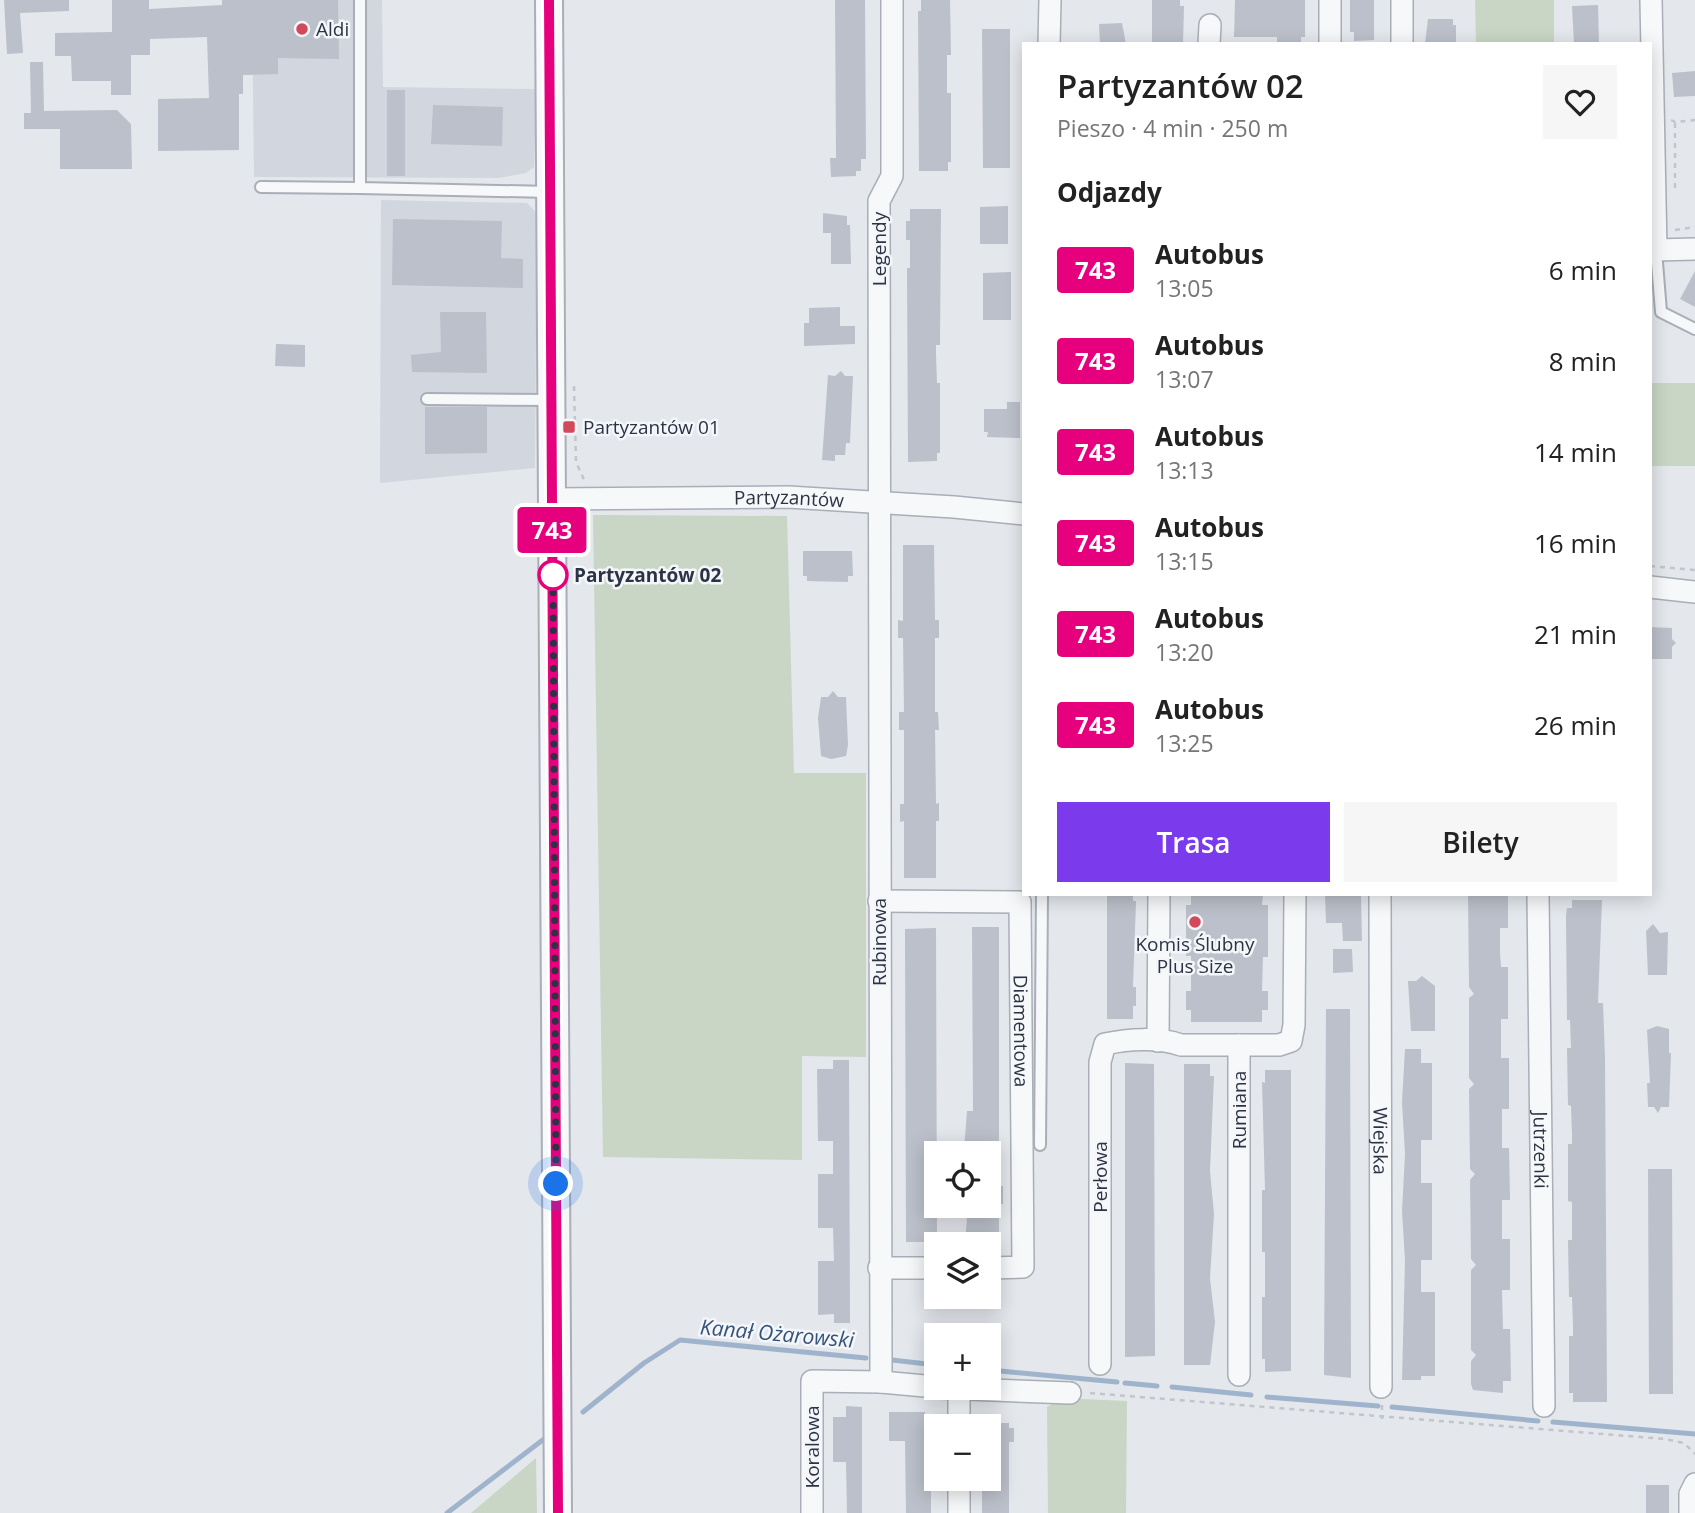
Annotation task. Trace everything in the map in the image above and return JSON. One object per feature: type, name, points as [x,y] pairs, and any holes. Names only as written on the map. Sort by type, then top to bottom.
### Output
[{"type":"street","points":[[549,0],[558,1513]]},
{"type":"street","name":"Legendy","points":[[879,502],[879,201],[892,176],[892,0]]},
{"type":"street","points":[[1049,42],[1050,0]]},
{"type":"street","points":[[1329,0],[1330,42]]},
{"type":"street","points":[[1402,0],[1402,42]]},
{"type":"street","points":[[1651,0],[1652,42]]},
{"type":"street","points":[[1652,50],[1656,250],[1695,249]]},
{"type":"street","name":"Partyzantów","points":[[552,499],[788,497],[879,502],[1022,516]]},
{"type":"street","name":"Rubinowa","points":[[879,502],[881,1382]]},
{"type":"street","points":[[1652,587],[1695,592]]},
{"type":"street","points":[[1158,896],[1158,1041],[1181,1045],[1239,1045]]},
{"type":"street","name":"Rumiana","points":[[1239,1375],[1239,1045],[1279,1045],[1291,1041],[1294,1026],[1295,896]]},
{"type":"street","name":"Wiejska","points":[[1380,896],[1381,1387]]},
{"type":"street","name":"Jutrzenki","points":[[1538,896],[1544,1406]]},
{"type":"street","name":"Diamentowa","points":[[878,901],[1020,902],[1023,1268],[1001,1268]]},
{"type":"street","name":"Perłowa","points":[[1100,1364],[1100,1062],[1105,1044],[1121,1040],[1158,1041]]},
{"type":"street","points":[[879,1268],[924,1268]]},
{"type":"street","name":"Koralowa","points":[[812,1513],[812,1381],[881,1382]]},
{"type":"street","points":[[881,1382],[924,1386]]},
{"type":"street","points":[[1001,1390],[1070,1393]]},
{"type":"street","points":[[1690,1513],[1690,1494],[1695,1484]]},
{"type":"street","points":[[958,1513],[959,1491]]},
{"type":"lane","points":[[360,0],[360,188]]},
{"type":"lane","points":[[261,187],[550,192]]},
{"type":"lane","points":[[1656,250],[1661,312]]},
{"type":"lane","points":[[1652,318],[1661,312]]},
{"type":"lane","points":[[1661,312],[1695,329]]},
{"type":"lane","points":[[427,400],[552,400]]},
{"type":"lane","points":[[1040,1145],[1042,896]]},
{"type":"path","points":[[1675,122],[1676,202]]},
{"type":"path","points":[[572,377],[576,394],[576,462],[585,479],[585,488]]},
{"type":"path","points":[[572,538],[583,528],[585,507]]},
{"type":"path","points":[[1652,566],[1695,570]]},
{"type":"path","points":[[1070,1393],[1142,1395],[1203,1404],[1665,1439],[1684,1443],[1695,1454]]},
{"type":"shaded area","points":[[252,0],[382,0],[383,87],[536,89],[534,167],[526,173],[499,178],[254,177]]},
{"type":"shaded area","points":[[381,200],[527,203],[537,213],[535,468],[380,483]]},
{"type":"green space","points":[[1475,0],[1554,0],[1554,42],[1476,42]]},
{"type":"green space","points":[[1652,383],[1695,383],[1695,466],[1652,466]]},
{"type":"green space","points":[[593,515],[787,516],[794,773],[866,773],[866,1057],[802,1056],[802,1160],[603,1157]]},
{"type":"green space","points":[[1061,1398],[1127,1401],[1126,1513],[1048,1513],[1047,1407]]},
{"type":"green space","points":[[536,1458],[537,1513],[471,1513]]},
{"type":"building","points":[[4,0],[69,0],[69,11],[20,13],[23,53],[7,54]]},
{"type":"building","points":[[112,0],[149,0],[149,9],[222,5],[222,0],[338,0],[339,59],[278,58],[278,74],[243,75],[243,94],[239,94],[239,150],[158,151],[158,99],[209,98],[207,37],[150,39],[150,55],[131,55],[131,95],[111,95],[111,81],[72,81],[71,56],[55,56],[55,33],[112,32]]},
{"type":"building","points":[[835,0],[865,0],[866,159],[861,159],[861,171],[856,171],[856,176],[831,177],[830,158],[836,158]]},
{"type":"building","points":[[921,0],[950,0],[951,55],[947,55],[947,93],[951,93],[951,162],[948,162],[948,171],[919,171],[918,11],[921,11]]},
{"type":"building","points":[[1152,0],[1180,0],[1180,6],[1184,6],[1183,42],[1152,42]]},
{"type":"building","points":[[1235,0],[1305,0],[1305,37],[1301,37],[1301,42],[1277,42],[1277,37],[1234,37]]},
{"type":"building","points":[[1350,0],[1374,0],[1374,40],[1354,41],[1354,32],[1350,32]]},
{"type":"building","points":[[1598,5],[1599,42],[1574,42],[1572,6]]},
{"type":"building","points":[[1428,19],[1453,19],[1453,25],[1456,25],[1456,42],[1425,42]]},
{"type":"building","points":[[1122,23],[1126,42],[1100,42],[1099,24]]},
{"type":"building","points":[[982,29],[1010,29],[1010,168],[983,168]]},
{"type":"building","points":[[30,62],[43,62],[44,111],[117,110],[131,124],[132,169],[60,169],[60,129],[24,129],[24,113],[31,113]]},
{"type":"building","points":[[1695,71],[1695,96],[1674,97],[1672,73]]},
{"type":"building","points":[[387,90],[405,90],[405,176],[387,176]]},
{"type":"building","points":[[433,105],[503,107],[502,146],[431,144]]},
{"type":"building","points":[[1008,206],[1008,244],[980,244],[980,207]]},
{"type":"building","points":[[910,209],[941,209],[940,345],[936,345],[937,383],[940,383],[940,453],[937,453],[937,461],[908,462],[907,268],[910,268],[910,240],[906,240],[906,221],[910,221]]},
{"type":"building","points":[[823,213],[847,216],[847,225],[850,225],[851,264],[831,264],[831,233],[823,233]]},
{"type":"building","points":[[393,219],[502,221],[501,258],[523,259],[523,288],[392,285]]},
{"type":"building","points":[[1695,271],[1695,307],[1680,299]]},
{"type":"building","points":[[1011,272],[1011,320],[983,320],[983,273]]},
{"type":"building","points":[[840,307],[840,326],[855,326],[855,344],[804,346],[804,323],[809,323],[809,308]]},
{"type":"building","points":[[440,312],[486,312],[487,373],[412,372],[411,355],[441,352]]},
{"type":"building","points":[[276,344],[305,345],[305,367],[275,366]]},
{"type":"building","points":[[841,371],[845,376],[853,376],[850,443],[846,443],[845,455],[835,455],[835,461],[822,460],[828,375],[835,376]]},
{"type":"building","points":[[1007,402],[1020,402],[1020,438],[987,437],[988,432],[984,432],[984,409],[1007,409]]},
{"type":"building","points":[[425,407],[487,407],[487,453],[425,454]]},
{"type":"building","points":[[903,545],[934,545],[935,620],[939,620],[939,638],[935,638],[935,712],[938,712],[939,730],[935,730],[936,804],[939,803],[939,821],[936,821],[936,878],[904,878],[904,821],[900,822],[900,804],[904,804],[904,730],[899,730],[899,712],[904,712],[903,638],[898,638],[898,620],[903,621]]},
{"type":"building","points":[[803,551],[852,551],[853,576],[848,576],[848,582],[807,581],[807,576],[803,576]]},
{"type":"building","points":[[1652,627],[1672,628],[1672,639],[1676,643],[1672,647],[1672,659],[1652,659]]},
{"type":"building","points":[[833,691],[838,697],[846,697],[848,745],[846,756],[831,759],[821,756],[818,718],[821,697],[828,697]]},
{"type":"building","points":[[1107,896],[1133,896],[1133,901],[1136,901],[1133,987],[1136,987],[1136,1006],[1133,1006],[1133,1019],[1107,1019]]},
{"type":"building","points":[[1191,896],[1263,896],[1262,905],[1268,905],[1268,957],[1263,957],[1262,991],[1268,991],[1268,1010],[1262,1010],[1262,1022],[1191,1022],[1191,1010],[1186,1010],[1186,991],[1191,991],[1191,956],[1186,956],[1186,905],[1191,905]]},
{"type":"building","points":[[1325,896],[1361,896],[1362,941],[1343,941],[1342,923],[1326,923]]},
{"type":"building","points":[[1468,896],[1508,896],[1508,928],[1500,928],[1500,953],[1501,967],[1508,967],[1508,1019],[1501,1019],[1501,1058],[1509,1058],[1509,1109],[1502,1109],[1502,1148],[1509,1148],[1510,1200],[1502,1200],[1502,1239],[1510,1239],[1510,1290],[1502,1290],[1503,1329],[1510,1329],[1511,1381],[1503,1381],[1503,1393],[1473,1390],[1471,1384],[1471,1361],[1476,1355],[1471,1350],[1471,1270],[1476,1265],[1471,1259],[1470,1180],[1475,1174],[1470,1169],[1469,1089],[1474,1084],[1469,1078],[1469,998],[1474,994],[1469,987]]},
{"type":"building","points":[[1572,900],[1602,900],[1598,1003],[1603,1003],[1605,1058],[1607,1402],[1573,1402],[1573,1393],[1569,1393],[1569,1336],[1573,1336],[1573,1327],[1572,1297],[1569,1297],[1568,1240],[1572,1240],[1572,1202],[1568,1201],[1568,1144],[1572,1144],[1572,1135],[1571,1106],[1568,1105],[1567,1048],[1571,1048],[1570,1020],[1567,1020],[1566,916],[1567,908],[1572,908]]},
{"type":"building","points":[[1653,924],[1660,933],[1668,932],[1667,975],[1648,975],[1646,931]]},
{"type":"building","points":[[972,927],[999,927],[999,1141],[965,1141],[967,1111],[973,1111]]},
{"type":"building","points":[[936,928],[937,1141],[924,1141],[924,1218],[937,1218],[937,1232],[924,1232],[924,1242],[906,1242],[905,929]]},
{"type":"building","points":[[1333,949],[1352,949],[1353,972],[1333,973]]},
{"type":"building","points":[[1422,976],[1435,986],[1435,1031],[1411,1031],[1408,981],[1416,981]]},
{"type":"building","points":[[1326,1009],[1350,1009],[1351,1378],[1324,1375]]},
{"type":"building","points":[[1657,1026],[1669,1029],[1671,1053],[1669,1107],[1661,1107],[1658,1113],[1654,1107],[1648,1107],[1647,1083],[1650,1083],[1647,1030]]},
{"type":"building","points":[[1405,1049],[1421,1049],[1421,1063],[1432,1063],[1432,1140],[1421,1140],[1421,1183],[1432,1183],[1432,1260],[1421,1260],[1421,1292],[1435,1292],[1435,1376],[1421,1376],[1421,1380],[1402,1380],[1405,1260],[1402,1211],[1405,1154],[1402,1102]]},
{"type":"building","points":[[833,1060],[849,1060],[850,1323],[834,1323],[834,1314],[818,1315],[818,1261],[834,1261],[833,1228],[818,1228],[818,1174],[833,1174],[833,1141],[818,1141],[817,1069],[833,1069]]},
{"type":"building","points":[[1125,1063],[1154,1064],[1155,1356],[1125,1357]]},
{"type":"building","points":[[1184,1064],[1210,1064],[1210,1076],[1214,1076],[1210,1171],[1214,1214],[1210,1278],[1215,1322],[1210,1365],[1184,1365]]},
{"type":"building","points":[[1265,1070],[1291,1070],[1291,1371],[1265,1372],[1265,1359],[1262,1359],[1265,1252],[1262,1252],[1262,1190],[1265,1190],[1262,1082],[1265,1083]]},
{"type":"building","points":[[1648,1169],[1672,1169],[1673,1394],[1649,1394]]},
{"type":"building","points":[[1001,1186],[1003,1186],[1001,1204]]},
{"type":"building","points":[[967,1218],[999,1218],[999,1232],[966,1232]]},
{"type":"building","points":[[846,1406],[862,1407],[862,1513],[847,1513],[846,1462],[833,1462],[833,1417],[846,1417]]},
{"type":"building","points":[[889,1412],[925,1412],[924,1491],[931,1491],[931,1513],[906,1513],[905,1441],[889,1441]]},
{"type":"building","points":[[1001,1423],[1009,1423],[1009,1428],[1014,1428],[1014,1442],[1009,1442],[1009,1513],[982,1513],[982,1491],[1001,1491]]},
{"type":"building","points":[[1646,1485],[1669,1485],[1669,1513],[1646,1513]]},
{"type":"waterway","name":"Kanał Ożarowski","points":[[583,1412],[644,1363],[680,1340],[866,1358]]},
{"type":"waterway","name":"Kanał Ożarowski","points":[[892,1360],[924,1364]]},
{"type":"waterway","name":"Kanał Ożarowski","points":[[1001,1371],[1117,1382]]},
{"type":"waterway","name":"Kanał Ożarowski","points":[[1125,1383],[1157,1386]]},
{"type":"waterway","name":"Kanał Ożarowski","points":[[1172,1387],[1251,1395]]},
{"type":"waterway","name":"Kanał Ożarowski","points":[[1267,1397],[1378,1406]]},
{"type":"waterway","name":"Kanał Ożarowski","points":[[1392,1407],[1538,1421]]},
{"type":"waterway","name":"Kanał Ożarowski","points":[[1553,1422],[1695,1434]]},
{"type":"waterway","name":"Kanał Ożarowski","points":[[447,1513],[544,1439]]},
{"type":"bus line","name":"743","points":[[549,0],[558,1513]]},
{"type":"place","name":"Aldi","points":[[302,29]]},
{"type":"place","name":"Partyzantów 01","points":[[569,427]]},
{"type":"place","name":"Partyzantów 02","points":[[553,575]]},
{"type":"place","name":"Komis Ślubny Plus Size","points":[[1195,922]]},
{"type":"route","points":[[553,575],[553,565],[556,1184]]}]
